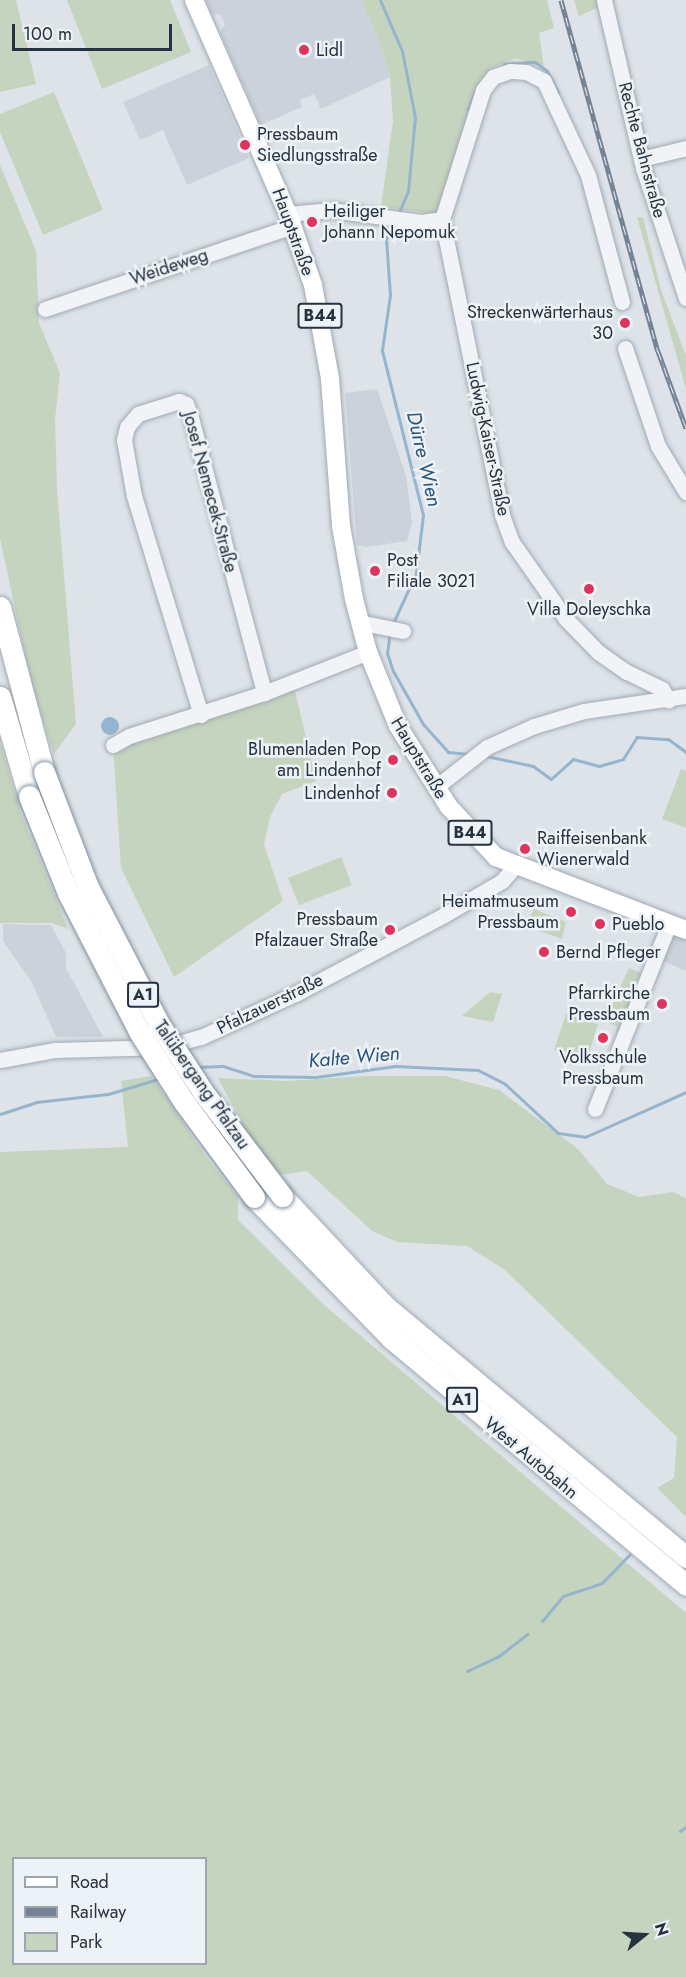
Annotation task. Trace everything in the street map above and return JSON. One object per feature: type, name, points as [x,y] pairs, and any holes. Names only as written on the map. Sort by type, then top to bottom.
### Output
[{"type":"highway","name":"Talübergang Pfalzau","points":[[0,607],[44,772],[88,887],[159,1024],[203,1092],[282,1196]]},
{"type":"highway","name":"Talübergang Pfalzau","points":[[0,697],[29,796],[68,893],[135,1023],[184,1102],[254,1197]]},
{"type":"highway","name":"West Autobahn","points":[[282,1196],[386,1307],[686,1557]]},
{"type":"highway","name":"West Autobahn","points":[[254,1197],[391,1338],[686,1586]]},
{"type":"main road","name":"Hauptstraße","points":[[194,0],[291,220],[313,285],[324,336],[341,526],[358,622],[393,716],[436,787],[485,848],[514,867],[678,927]]},
{"type":"street","name":"Rechte Bahnstraße","points":[[604,0],[641,159],[686,298]]},
{"type":"street","name":"Ludwig-Kaiser-Straße","points":[[622,302],[593,173],[544,81],[526,72],[510,71],[493,77],[483,90],[442,219],[494,483],[512,542],[566,619],[591,645],[627,672],[662,689],[668,700]]},
{"type":"street","points":[[641,159],[686,148]]},
{"type":"street","points":[[291,220],[311,209],[406,220],[442,219]]},
{"type":"street","name":"Weideweg","points":[[45,309],[291,220]]},
{"type":"street","points":[[625,348],[658,446],[686,492]]},
{"type":"street","name":"Josef Nemecek-Straße","points":[[201,715],[134,496],[124,440],[127,427],[138,414],[178,401],[186,404],[264,693]]},
{"type":"street","points":[[358,622],[380,623],[403,631]]},
{"type":"street","points":[[113,745],[129,736],[201,715],[264,693],[368,652]]},
{"type":"street","points":[[436,787],[487,747],[567,715],[686,696]]},
{"type":"street","name":"Pfalzauerstraße","points":[[0,1060],[54,1050],[165,1047],[201,1036],[295,994],[444,915],[502,881],[514,867]]},
{"type":"street","points":[[595,1109],[678,927]]},
{"type":"shaded area","points":[[206,0],[361,0],[380,43],[390,77],[321,109],[314,94],[300,100],[302,107],[261,125],[220,32],[225,25],[221,15],[212,14]]},
{"type":"shaded area","points":[[209,65],[249,158],[187,185],[163,130],[140,140],[123,102]]},
{"type":"shaded area","points":[[377,389],[406,476],[412,522],[407,541],[366,547],[357,545],[345,393]]},
{"type":"shaded area","points":[[3,924],[51,925],[66,953],[66,968],[103,1037],[56,1037],[31,981],[3,941]]},
{"type":"shaded area","points":[[670,929],[686,935],[686,971],[659,959]]},
{"type":"green space","points":[[0,0],[16,0],[36,84],[0,92]]},
{"type":"green space","points":[[67,0],[170,0],[191,52],[102,89]]},
{"type":"green space","points":[[361,0],[547,0],[554,28],[539,33],[544,68],[516,58],[491,68],[476,90],[438,214],[381,207],[393,121],[390,77],[380,43]]},
{"type":"green space","points":[[574,0],[599,0],[601,6],[579,16]]},
{"type":"green space","points":[[54,92],[103,210],[43,235],[0,132],[0,114]]},
{"type":"green space","points":[[0,165],[36,251],[39,323],[60,373],[55,419],[57,489],[76,724],[54,754],[30,679],[0,538]]},
{"type":"green space","points":[[637,217],[643,217],[661,290],[686,356],[686,389]]},
{"type":"green space","points":[[293,682],[316,781],[282,794],[270,817],[264,845],[283,901],[174,977],[121,868],[113,745]]},
{"type":"green space","points":[[0,743],[20,811],[68,929],[52,923],[0,923]]},
{"type":"green space","points":[[681,769],[686,771],[686,828],[662,819]]},
{"type":"green space","points":[[341,857],[352,885],[299,905],[288,878]]},
{"type":"green space","points":[[534,909],[566,922],[562,939],[534,929],[528,922]]},
{"type":"green space","points":[[629,968],[646,975],[622,1035],[616,1033],[617,1026],[608,1023],[609,1012]]},
{"type":"green space","points":[[490,992],[502,994],[493,1022],[462,1016]]},
{"type":"green space","points":[[566,1014],[598,1024],[587,1060],[554,1050]]},
{"type":"green space","points":[[151,1076],[206,1157],[238,1197],[238,1220],[322,1303],[686,1613],[686,1977],[0,1977],[0,1152],[128,1147],[121,1081]]},
{"type":"green space","points":[[367,1076],[445,1076],[499,1090],[578,1149],[607,1184],[639,1197],[673,1192],[686,1198],[686,1517],[657,1488],[674,1478],[677,1437],[505,1270],[467,1246],[397,1242],[372,1231],[307,1171],[279,1175],[247,1133],[218,1078],[287,1081]]},
{"type":"water","points":[[106,717],[114,717],[119,722],[117,733],[106,735],[101,730],[101,722]]},
{"type":"waterway","name":"Dürre Wien","points":[[380,0],[402,51],[415,117],[408,191],[398,215]]},
{"type":"waterway","points":[[504,64],[535,62],[547,71],[558,93]]},
{"type":"waterway","points":[[468,109],[475,92]]},
{"type":"waterway","name":"Dürre Wien","points":[[393,623],[416,573],[423,515],[382,350],[390,295],[386,239],[394,223]]},
{"type":"waterway","name":"Dürre Wien","points":[[390,632],[387,653],[393,671],[423,724],[448,752],[470,754]]},
{"type":"waterway","name":"Dürre Wien","points":[[486,756],[533,766],[551,779],[573,759],[599,766],[623,759],[637,737],[668,739],[686,752]]},
{"type":"waterway","name":"Kalte Wien","points":[[196,1067],[223,1066],[253,1076],[316,1077],[395,1066],[478,1070],[505,1084],[558,1133],[585,1137],[686,1092]]},
{"type":"waterway","name":"Kalte Wien","points":[[0,1114],[36,1102],[108,1094],[158,1079]]},
{"type":"waterway","points":[[542,1621],[563,1596],[602,1583],[630,1554]]},
{"type":"waterway","points":[[467,1671],[499,1656],[527,1634]]},
{"type":"waterway","points":[[680,1831],[686,1827]]},
{"type":"railway","points":[[561,0],[658,351],[686,428]]},
{"type":"place","name":"Lidl","points":[[304,50]]},
{"type":"place","name":"Pressbaum Siedlungsstraße","points":[[245,145]]},
{"type":"place","name":"Heiliger Johann Nepomuk","points":[[312,222]]},
{"type":"place","name":"Streckenwärterhaus 30","points":[[625,323]]},
{"type":"place","name":"Post Filiale 3021","points":[[375,571]]},
{"type":"place","name":"Villa Doleyschka","points":[[589,589]]},
{"type":"place","name":"Blumenladen Pop am Lindenhof","points":[[393,760]]},
{"type":"place","name":"Lindenhof","points":[[392,793]]},
{"type":"place","name":"Raiffeisenbank Wienerwald","points":[[525,849]]},
{"type":"place","name":"Heimatmuseum Pressbaum","points":[[571,912]]},
{"type":"place","name":"Pueblo","points":[[600,924]]},
{"type":"place","name":"Pressbaum Pfalzauer Straße","points":[[390,930]]},
{"type":"place","name":"Bernd Pfleger","points":[[544,952]]},
{"type":"place","name":"Pfarrkirche Pressbaum","points":[[662,1004]]},
{"type":"place","name":"Volksschule Pressbaum","points":[[603,1038]]}]
